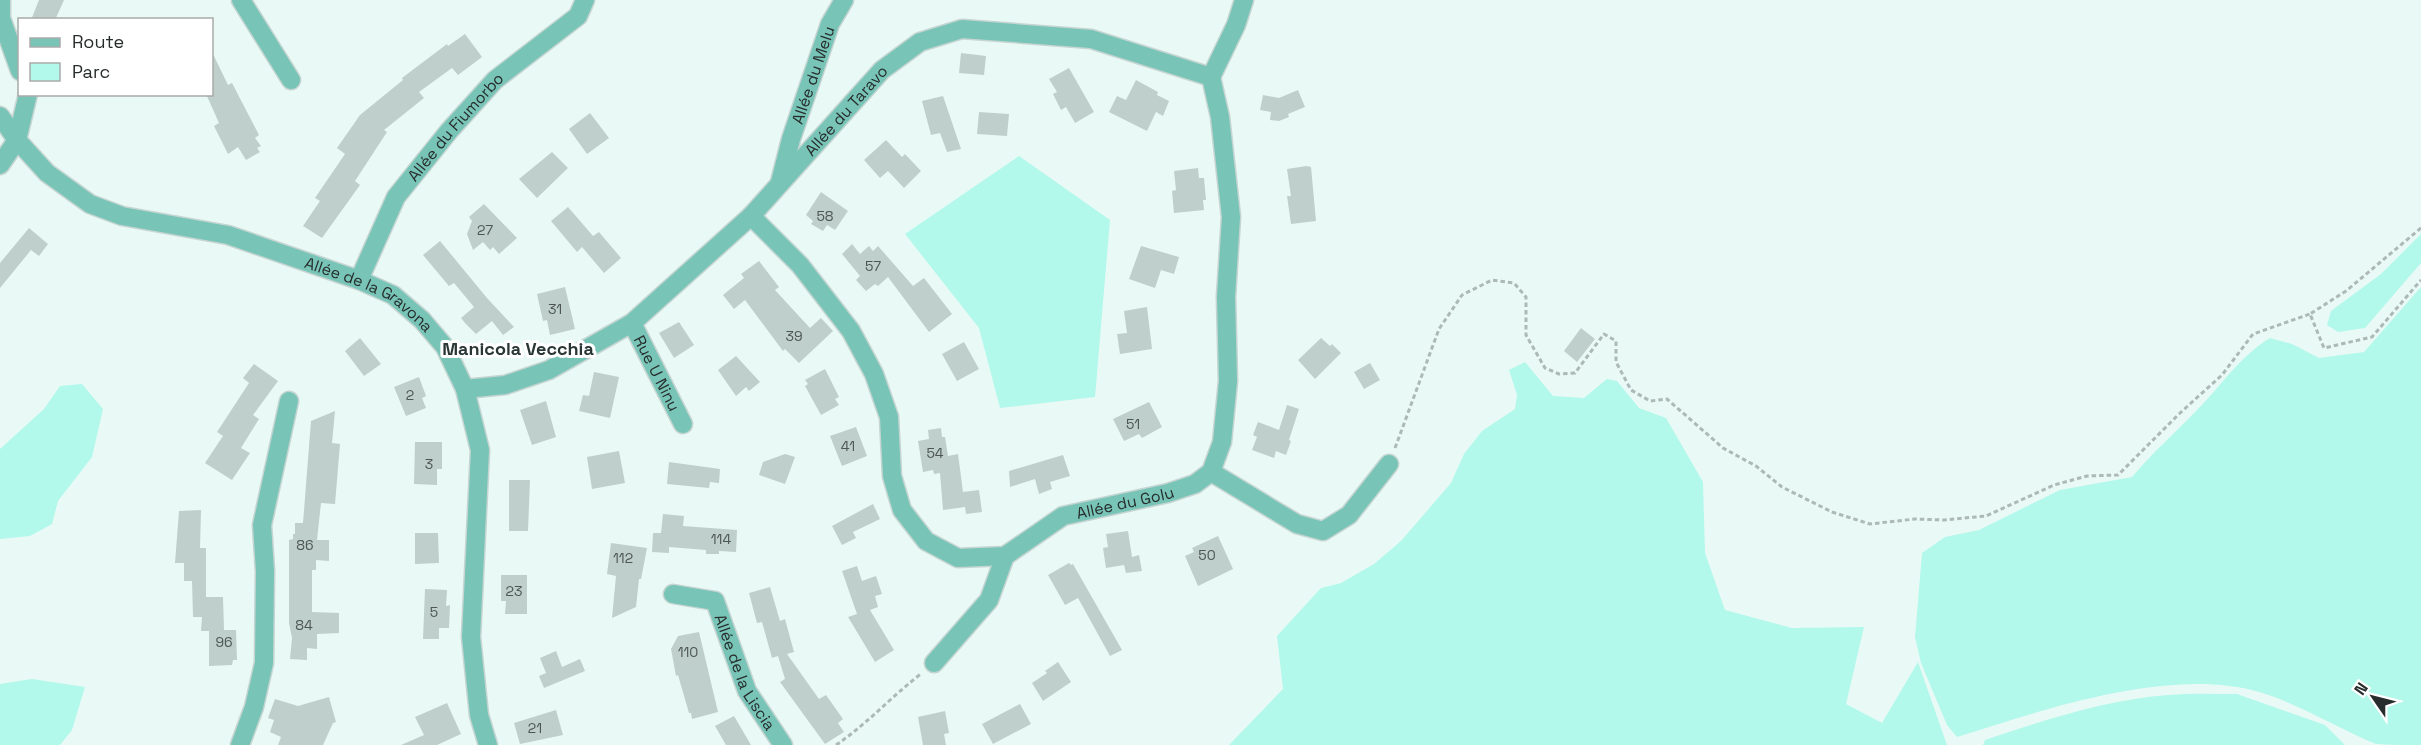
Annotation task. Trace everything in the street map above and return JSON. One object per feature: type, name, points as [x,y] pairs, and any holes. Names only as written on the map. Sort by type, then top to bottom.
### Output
[{"type":"street","points":[[1,0],[1,18],[18,65]]},
{"type":"street","points":[[242,0],[291,80]]},
{"type":"street","name":"Allée du Fiumorbo","points":[[359,280],[396,197],[449,131],[495,80],[578,16],[585,0]]},
{"type":"street","name":"Allée du Melu","points":[[779,187],[791,139],[830,24],[844,0]]},
{"type":"street","points":[[1244,0],[1236,25],[1211,77],[1220,117],[1231,217],[1226,297],[1228,381],[1222,442],[1211,472],[1297,524],[1323,531],[1349,515],[1389,464]]},
{"type":"street","name":"Allée du Taravo","points":[[465,389],[505,385],[549,370],[632,323],[751,216],[882,70],[920,42],[962,29],[1091,39],[1211,77]]},
{"type":"street","points":[[0,165],[17,140],[28,96]]},
{"type":"street","name":"Allée de la Gravona","points":[[0,116],[17,140],[47,173],[90,204],[122,216],[228,235],[359,280],[393,295],[422,320],[445,347],[465,389],[480,450],[471,638],[479,715],[488,745]]},
{"type":"street","points":[[751,216],[800,265],[851,331],[874,374],[889,417],[892,476],[902,510],[926,541],[958,558],[1005,556],[989,600],[934,663]]},
{"type":"street","name":"Rue U Ninu","points":[[632,323],[683,424]]},
{"type":"street","points":[[240,745],[254,707],[264,663],[265,571],[262,525],[289,401]]},
{"type":"street","name":"Allée du Golu","points":[[1005,556],[1063,516],[1168,493],[1195,484],[1211,472]]},
{"type":"street","name":"Allée de la Liscia","points":[[673,594],[715,601],[747,691],[783,745]]},
{"type":"path","points":[[1389,464],[1438,329],[1462,295],[1492,280],[1514,283],[1526,297],[1526,335],[1545,368],[1559,374],[1575,373],[1604,334],[1616,341],[1616,362],[1631,390],[1650,401],[1667,399],[1723,448],[1756,466],[1782,487],[1832,512],[1870,524],[1915,519],[1944,520],[1986,516],[2054,485],[2087,476],[2118,475],[2222,375],[2253,334],[2310,314],[2346,291],[2421,228]]},
{"type":"path","points":[[2310,314],[2324,348],[2372,337],[2421,280]]},
{"type":"path","points":[[836,745],[858,730],[891,697],[934,663]]},
{"type":"green space","points":[[1019,156],[1110,220],[1095,397],[1000,408],[979,328],[905,234]]},
{"type":"green space","points":[[2421,234],[2421,263],[2365,328],[2338,332],[2327,325],[2331,311],[2381,274]]},
{"type":"green space","points":[[2421,287],[2421,745],[2376,744],[2289,703],[2259,692],[2224,685],[2186,684],[2147,688],[2067,704],[1957,737],[1947,725],[1921,663],[1915,637],[1922,553],[1945,537],[1979,530],[2060,490],[2132,477],[2206,401],[2240,362],[2259,345],[2270,338],[2292,344],[2319,358],[2364,352]]},
{"type":"green space","points":[[1525,362],[1553,396],[1584,398],[1607,379],[1617,381],[1639,408],[1666,418],[1703,482],[1705,553],[1725,610],[1792,628],[1864,627],[1846,704],[1882,723],[1918,662],[1947,745],[1229,745],[1283,689],[1277,636],[1321,588],[1341,583],[1374,564],[1401,541],[1451,483],[1464,454],[1482,431],[1515,409],[1517,395],[1509,370]]},
{"type":"green space","points":[[82,384],[103,409],[92,457],[58,501],[52,524],[30,536],[0,539],[0,449],[44,409],[60,386]]},
{"type":"green space","points":[[32,679],[85,687],[72,730],[60,745],[0,745],[0,684]]},
{"type":"green space","points":[[2177,694],[2237,694],[2325,725],[2345,745],[1983,745],[1985,740],[2029,726],[2122,701]]},
{"type":"building","points":[[39,0],[64,0],[56,18],[32,18]]},
{"type":"building","points":[[465,34],[482,57],[458,75],[452,68],[419,92],[424,98],[384,130],[387,132],[355,181],[360,185],[322,238],[303,226],[320,201],[315,198],[345,154],[337,148],[360,115],[403,80],[402,78],[447,44],[448,46]]},
{"type":"building","points":[[961,53],[986,56],[984,75],[959,73]]},
{"type":"building","points":[[213,54],[228,85],[232,83],[259,135],[255,138],[261,146],[257,148],[260,152],[246,160],[238,147],[228,154],[214,126],[219,123],[207,96],[213,96]]},
{"type":"building","points":[[1069,68],[1094,112],[1075,123],[1066,107],[1061,110],[1053,94],[1057,92],[1049,79]]},
{"type":"building","points":[[1136,80],[1169,101],[1163,116],[1156,112],[1147,131],[1109,112],[1117,96],[1126,100]]},
{"type":"building","points":[[1298,90],[1305,107],[1288,114],[1289,117],[1279,121],[1270,120],[1271,112],[1260,110],[1263,95],[1279,98]]},
{"type":"building","points":[[943,96],[961,149],[947,152],[940,133],[931,135],[922,101]]},
{"type":"building","points":[[979,112],[1009,114],[1007,136],[977,134]]},
{"type":"building","points":[[590,113],[609,138],[587,154],[569,129]]},
{"type":"building","points":[[886,140],[902,157],[905,154],[921,171],[904,188],[888,171],[880,178],[864,160]]},
{"type":"building","points":[[552,152],[568,168],[537,198],[519,179]]},
{"type":"building","points":[[1311,167],[1316,221],[1291,224],[1287,196],[1291,196],[1287,169]]},
{"type":"building","points":[[1198,168],[1199,178],[1204,178],[1206,200],[1203,200],[1204,210],[1174,213],[1172,191],[1176,190],[1174,171]]},
{"type":"building","points":[[821,192],[848,211],[835,230],[827,225],[823,231],[811,224],[813,221],[806,215]]},
{"type":"building","points":[[484,204],[517,238],[499,254],[493,247],[490,250],[483,242],[473,250],[467,234],[472,221],[469,217]]},
{"type":"building","points":[[568,207],[593,236],[599,232],[621,258],[604,273],[582,247],[577,252],[551,221]]},
{"type":"building","points":[[29,228],[48,244],[39,256],[31,250],[0,288],[0,263]]},
{"type":"building","points":[[440,241],[514,327],[503,335],[492,321],[476,334],[465,323],[461,318],[474,307],[454,283],[449,286],[423,255]]},
{"type":"building","points":[[852,244],[860,254],[869,246],[873,251],[878,246],[913,286],[924,278],[952,314],[929,332],[888,277],[878,286],[875,284],[866,291],[856,280],[860,276],[842,254]]},
{"type":"building","points":[[1141,246],[1179,257],[1174,274],[1161,270],[1155,288],[1129,279]]},
{"type":"building","points":[[759,261],[779,287],[775,290],[810,328],[821,318],[833,331],[799,363],[785,349],[783,351],[745,300],[734,309],[723,295],[744,278],[741,274]]},
{"type":"building","points":[[565,287],[575,329],[550,335],[547,320],[543,321],[537,294]]},
{"type":"building","points":[[1147,307],[1152,349],[1120,354],[1117,334],[1127,333],[1124,311]]},
{"type":"building","points":[[679,322],[694,345],[674,358],[659,333]]},
{"type":"building","points":[[1581,328],[1595,339],[1577,362],[1564,351]]},
{"type":"building","points":[[360,338],[381,364],[364,376],[345,351]]},
{"type":"building","points":[[1321,338],[1341,353],[1315,379],[1298,360]]},
{"type":"building","points":[[964,342],[979,369],[957,381],[942,354]]},
{"type":"building","points":[[736,356],[760,382],[749,391],[746,387],[736,396],[718,370]]},
{"type":"building","points":[[1370,363],[1380,380],[1364,389],[1354,372]]},
{"type":"building","points":[[254,364],[278,381],[253,415],[259,419],[241,448],[250,453],[232,480],[205,463],[223,436],[217,432],[249,383],[243,378]]},
{"type":"building","points":[[825,369],[839,397],[835,399],[839,405],[821,415],[805,386],[808,384],[805,380]]},
{"type":"building","points":[[594,372],[619,377],[610,418],[579,411],[583,395],[589,396]]},
{"type":"building","points":[[419,377],[426,396],[422,398],[426,408],[406,416],[394,387]]},
{"type":"building","points":[[546,401],[556,437],[532,445],[520,410]]},
{"type":"building","points":[[1149,402],[1162,427],[1142,438],[1139,434],[1124,441],[1113,419]]},
{"type":"building","points":[[1287,405],[1299,409],[1286,455],[1276,451],[1274,458],[1252,450],[1257,437],[1253,435],[1258,422],[1279,430]]},
{"type":"building","points":[[335,411],[332,443],[340,444],[335,504],[321,503],[317,540],[329,540],[329,561],[316,560],[316,570],[312,570],[312,612],[339,613],[339,633],[317,634],[317,649],[307,648],[307,660],[290,659],[292,638],[289,623],[289,540],[293,539],[293,534],[295,534],[295,523],[303,523],[311,421]]},
{"type":"building","points":[[856,427],[867,456],[842,466],[830,436]]},
{"type":"building","points":[[941,428],[948,456],[958,454],[963,492],[979,490],[982,512],[966,514],[965,507],[943,510],[940,473],[934,474],[933,470],[923,472],[918,441],[929,439],[928,430]]},
{"type":"building","points":[[415,442],[442,442],[442,469],[437,469],[437,485],[414,484]]},
{"type":"building","points":[[619,451],[625,483],[592,489],[587,457]]},
{"type":"building","points":[[785,454],[795,457],[785,484],[759,475],[763,462]]},
{"type":"building","points":[[1063,455],[1070,476],[1050,482],[1052,489],[1039,494],[1035,479],[1010,487],[1009,471]]},
{"type":"building","points":[[669,462],[720,469],[719,483],[710,482],[709,488],[667,484]]},
{"type":"building","points":[[509,480],[530,480],[528,531],[509,531]]},
{"type":"building","points":[[873,504],[880,519],[853,532],[856,538],[842,545],[832,526]]},
{"type":"building","points":[[201,510],[200,548],[206,548],[206,597],[223,597],[224,630],[236,630],[237,660],[233,660],[232,665],[209,666],[209,631],[201,631],[202,617],[193,617],[192,581],[184,581],[184,563],[175,563],[179,511]]},
{"type":"building","points":[[663,514],[684,516],[683,526],[737,530],[736,552],[719,551],[719,554],[706,554],[706,550],[669,547],[669,553],[652,552],[653,533],[661,533]]},
{"type":"building","points":[[1128,531],[1132,557],[1139,555],[1142,571],[1126,573],[1124,565],[1106,568],[1103,548],[1108,547],[1106,534]]},
{"type":"building","points":[[415,533],[438,533],[439,563],[415,564]]},
{"type":"building","points":[[1218,536],[1233,569],[1198,586],[1185,556],[1194,552],[1192,548]]},
{"type":"building","points":[[611,543],[647,548],[641,579],[639,579],[636,607],[612,618],[616,576],[607,574]]},
{"type":"building","points":[[1069,563],[1073,564],[1122,650],[1110,656],[1078,598],[1065,605],[1048,575]]},
{"type":"building","points":[[857,566],[862,581],[876,576],[882,594],[875,596],[878,607],[870,610],[894,650],[875,662],[848,617],[857,614],[842,571]]},
{"type":"building","points":[[501,575],[527,575],[527,614],[505,614],[506,601],[501,601]]},
{"type":"building","points":[[770,587],[780,621],[785,619],[794,652],[787,654],[819,699],[826,695],[843,719],[838,723],[844,732],[825,744],[780,682],[785,679],[778,656],[772,658],[762,622],[757,623],[749,593]]},
{"type":"building","points":[[425,589],[447,590],[446,606],[450,605],[449,628],[439,628],[439,639],[423,639]]},
{"type":"building","points":[[699,632],[718,712],[692,719],[678,675],[676,676],[671,649],[678,636]]},
{"type":"building","points":[[556,651],[562,667],[580,659],[585,671],[544,688],[539,676],[546,673],[540,658]]},
{"type":"building","points":[[1058,662],[1071,682],[1043,701],[1032,683]]},
{"type":"building","points":[[329,697],[336,722],[333,723],[323,745],[278,745],[281,737],[270,732],[274,720],[268,718],[275,699],[298,706]]},
{"type":"building","points":[[447,703],[461,734],[437,745],[401,745],[424,735],[415,717]]},
{"type":"building","points":[[1020,704],[1031,724],[993,744],[982,724]]},
{"type":"building","points":[[556,710],[563,735],[520,744],[514,723]]},
{"type":"building","points":[[945,711],[949,733],[944,734],[946,745],[923,745],[918,717]]},
{"type":"building","points":[[734,716],[751,745],[726,745],[715,726]]},
{"type":"district","name":"Manicola Vecchia","points":[[518,349]]}]
